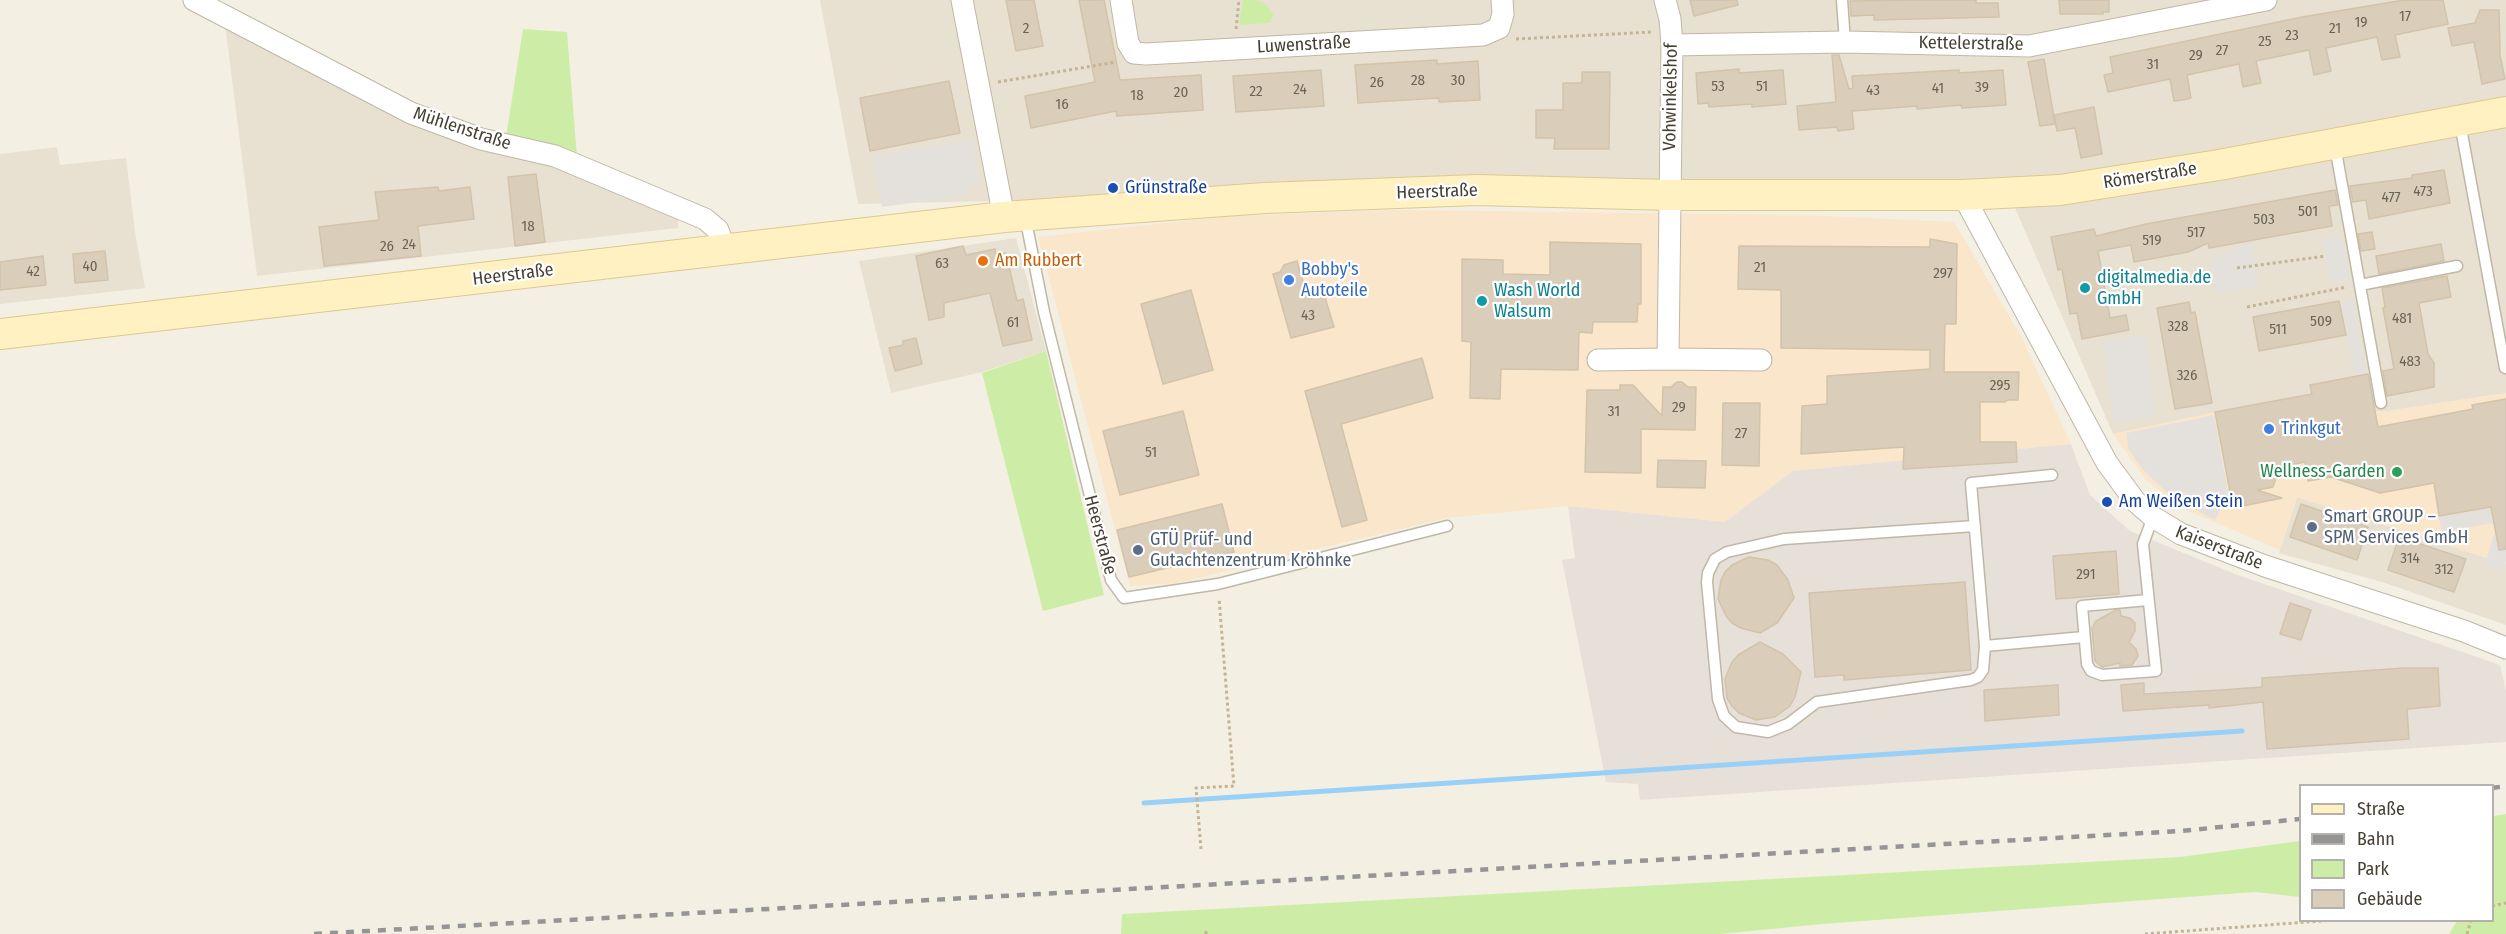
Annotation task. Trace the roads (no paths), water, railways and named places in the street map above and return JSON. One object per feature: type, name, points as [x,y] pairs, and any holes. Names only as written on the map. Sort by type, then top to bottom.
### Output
[{"type":"main road","name":"Römerstraße","points":[[1963,195],[2060,190],[2118,182],[2506,112]]},
{"type":"main road","name":"Heerstraße","points":[[0,334],[1015,216],[1265,198],[1465,191],[1669,195],[1963,195]]},
{"type":"street","name":"Mühlenstraße","points":[[194,0],[411,113],[481,139],[555,156],[705,219],[718,230],[725,250]]},
{"type":"street","points":[[962,0],[979,86],[1015,216]]},
{"type":"street","name":"Luwenstraße","points":[[1121,0],[1128,43],[1134,53],[1483,35],[1499,28],[1503,14],[1502,0]]},
{"type":"street","name":"Vohwinkelshof","points":[[1665,0],[1672,38],[1669,195]]},
{"type":"street","name":"Kettelerstraße","points":[[1672,38],[2029,46],[2266,0]]},
{"type":"street","points":[[1668,359],[1669,195]]},
{"type":"street","name":"Kaiserstraße","points":[[1963,195],[2107,464],[2135,501],[2153,517],[2181,534],[2265,566],[2464,631],[2506,648]]},
{"type":"street","points":[[1598,360],[1761,360]]},
{"type":"lane","points":[[1842,0],[1845,42]]},
{"type":"lane","points":[[2459,120],[2505,368]]},
{"type":"lane","points":[[2335,143],[2381,404]]},
{"type":"lane","name":"Heerstraße","points":[[1015,216],[1044,312],[1112,580],[1124,598],[1218,584],[1447,526]]},
{"type":"lane","points":[[2360,285],[2457,266]]},
{"type":"lane","points":[[1975,526],[1784,539],[1727,552],[1716,559],[1708,573],[1707,582],[1718,699],[1724,716],[1736,727],[1768,732],[1788,724],[1817,702],[1971,680],[1978,677],[1983,670],[1985,646],[1975,526],[1971,483],[2052,476]]},
{"type":"lane","points":[[2148,600],[2082,606],[2086,664],[2095,674],[2156,670],[2143,544],[2153,517]]},
{"type":"lane","points":[[1985,646],[2084,637]]},
{"type":"waterway","points":[[1144,803],[2242,731]]},
{"type":"railway","points":[[2494,788],[2506,786]]},
{"type":"railway","points":[[314,934],[2181,831],[2299,819]]},
{"type":"place","name":"Grünstraße","points":[[1113,188]]},
{"type":"place","name":"Am Rubbert","points":[[983,261]]},
{"type":"place","name":"Bobby's Autoteile","points":[[1289,280]]},
{"type":"place","name":"digitalmedia.de GmbH","points":[[2085,288]]},
{"type":"place","name":"Wash World Walsum","points":[[1482,301]]},
{"type":"place","name":"Trinkgut","points":[[2269,429]]},
{"type":"place","name":"Wellness-Garden","points":[[2397,472]]},
{"type":"place","name":"Am Weißen Stein","points":[[2107,502]]},
{"type":"place","name":"Smart GROUP – SPM Services GmbH","points":[[2312,527]]},
{"type":"place","name":"GTÜ Prüf- und Gutachtenzentrum Kröhnke","points":[[1138,550]]}]
